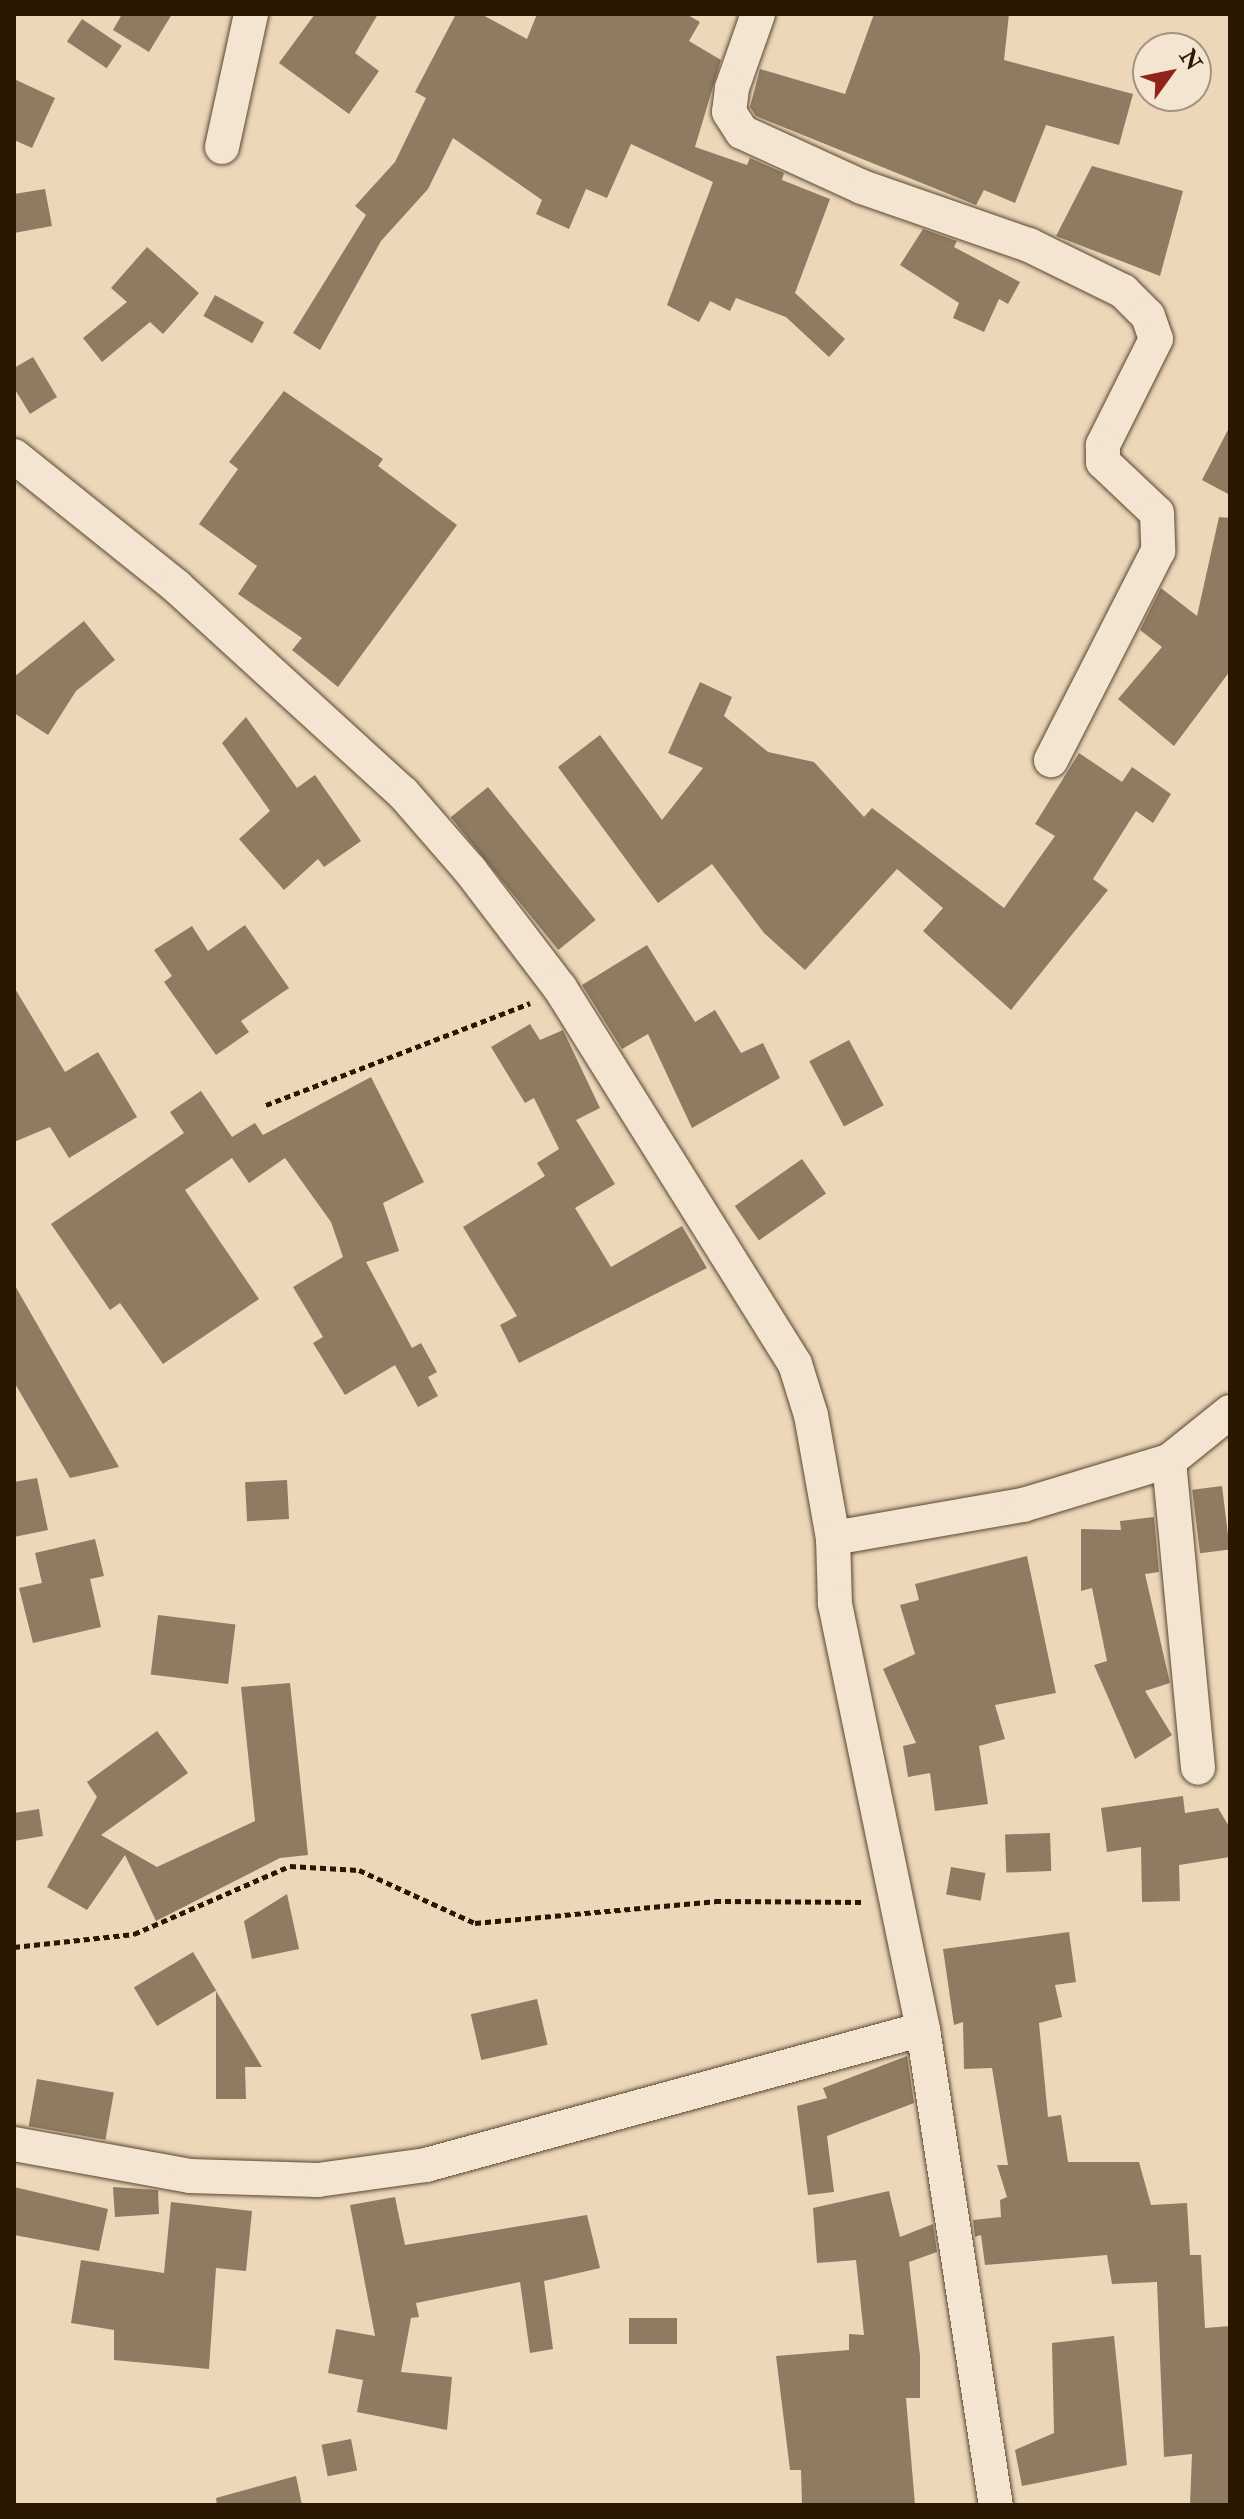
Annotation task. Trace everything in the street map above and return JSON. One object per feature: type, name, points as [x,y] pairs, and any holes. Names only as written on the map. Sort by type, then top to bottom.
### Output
[{"type":"street","points":[[222,147],[251,14]]},
{"type":"street","points":[[758,14],[729,112],[742,132],[862,187],[1029,245],[1123,291],[1148,316],[1156,339],[1103,445],[1103,462],[1157,513],[1158,551],[1051,760]]},
{"type":"street","points":[[14,456],[176,586],[403,793],[560,988],[795,1364],[833,1538],[835,1604],[898,1893],[923,2029],[996,2505]]},
{"type":"street","points":[[833,1538],[1023,1505],[1169,1461],[1230,1412]]},
{"type":"street","points":[[1169,1461],[1198,1768]]},
{"type":"street","points":[[14,2144],[190,2176],[318,2180],[426,2165],[923,2029]]},
{"type":"path","points":[[266,1105],[488,1024],[560,988]]},
{"type":"path","points":[[14,1947],[134,1934],[290,1866],[359,1870],[475,1923],[715,1901],[878,1901],[898,1893]]},
{"type":"building","points":[[122,14],[172,14],[149,52],[113,30]]},
{"type":"building","points":[[315,14],[378,14],[355,53],[379,71],[349,114],[279,63]]},
{"type":"building","points":[[456,14],[481,14],[527,39],[537,14],[686,14],[700,22],[689,41],[721,60],[695,147],[747,165],[750,158],[784,173],[782,180],[830,199],[795,293],[845,339],[829,357],[786,317],[736,298],[730,311],[710,301],[699,322],[667,305],[713,182],[631,144],[607,198],[586,189],[569,229],[536,214],[542,200],[453,138],[428,189],[381,241],[320,350],[293,333],[366,215],[355,206],[395,162],[426,98],[415,92]]},
{"type":"building","points":[[874,14],[1009,14],[1004,60],[1132,94],[1132,98],[1119,145],[1046,125],[1015,203],[984,190],[976,205],[756,116],[750,107],[760,69],[845,94]]},
{"type":"building","points":[[82,19],[122,46],[107,68],[67,41]]},
{"type":"building","points":[[14,79],[55,98],[32,148],[14,140]]},
{"type":"building","points":[[1092,166],[1183,191],[1160,276],[1056,236]]},
{"type":"building","points":[[45,189],[52,226],[14,233],[14,194]]},
{"type":"building","points":[[923,229],[957,241],[954,247],[1020,282],[1008,304],[999,299],[984,332],[953,318],[959,303],[900,265]]},
{"type":"building","points":[[147,247],[199,293],[163,334],[150,322],[102,362],[83,338],[127,302],[111,288]]},
{"type":"building","points":[[215,295],[264,322],[252,343],[203,316]]},
{"type":"building","points":[[33,357],[57,397],[30,414],[14,388],[14,368]]},
{"type":"building","points":[[284,391],[383,459],[378,466],[457,525],[338,687],[292,650],[302,638],[238,594],[257,566],[199,524],[238,469],[229,462]]},
{"type":"building","points":[[1230,426],[1230,495],[1202,480]]},
{"type":"building","points":[[1219,517],[1230,518],[1230,671],[1174,746],[1118,699],[1162,647],[1140,630],[1161,588],[1197,616]]},
{"type":"building","points":[[84,621],[115,660],[76,691],[48,735],[14,713],[14,677]]},
{"type":"building","points":[[700,682],[732,697],[724,716],[768,752],[814,762],[864,817],[872,808],[1004,908],[1055,836],[1035,824],[1079,753],[1122,782],[1132,767],[1171,794],[1153,823],[1136,811],[1093,879],[1108,890],[1011,1010],[923,931],[943,908],[897,869],[805,970],[764,933],[712,864],[658,903],[558,767],[600,735],[662,820],[703,768],[668,753]]},
{"type":"building","points":[[246,717],[297,788],[315,775],[361,841],[324,867],[318,859],[284,890],[239,839],[270,811],[222,743]]},
{"type":"building","points":[[488,787],[596,920],[558,950],[451,817]]},
{"type":"building","points":[[245,925],[289,988],[241,1021],[249,1032],[216,1055],[164,982],[172,976],[154,950],[192,926],[208,951]]},
{"type":"building","points":[[647,945],[695,1022],[715,1010],[741,1053],[763,1043],[780,1078],[692,1128],[648,1034],[622,1049],[582,985]]},
{"type":"building","points":[[14,987],[65,1072],[98,1052],[137,1117],[69,1158],[50,1127],[14,1142]]},
{"type":"building","points":[[530,1024],[540,1040],[563,1030],[600,1108],[576,1120],[615,1184],[575,1208],[611,1267],[682,1226],[707,1268],[519,1363],[500,1325],[517,1316],[463,1227],[545,1176],[537,1163],[559,1149],[534,1098],[525,1103],[491,1047]]},
{"type":"building","points":[[849,1040],[884,1105],[844,1126],[809,1061]]},
{"type":"building","points":[[371,1077],[424,1182],[383,1203],[399,1251],[366,1262],[412,1348],[421,1343],[437,1372],[428,1377],[438,1396],[418,1407],[395,1365],[345,1395],[313,1343],[323,1337],[293,1287],[343,1257],[331,1222],[285,1158],[249,1183],[232,1158],[185,1190],[259,1299],[163,1364],[120,1303],[110,1310],[51,1224],[184,1133],[170,1112],[201,1091],[232,1137],[255,1123],[263,1135]]},
{"type":"building","points":[[802,1159],[826,1193],[759,1240],[735,1206]]},
{"type":"building","points":[[14,1284],[119,1467],[70,1478],[14,1382]]},
{"type":"building","points":[[37,1478],[48,1530],[14,1537],[14,1482]]},
{"type":"building","points":[[287,1480],[289,1519],[247,1521],[245,1482]]},
{"type":"building","points":[[1222,1486],[1230,1550],[1200,1553],[1192,1490]]},
{"type":"building","points":[[1154,1517],[1159,1572],[1145,1574],[1170,1683],[1145,1691],[1172,1735],[1135,1759],[1094,1665],[1107,1661],[1092,1588],[1081,1591],[1081,1529],[1121,1530],[1120,1521]]},
{"type":"building","points":[[95,1539],[104,1576],[90,1579],[101,1627],[33,1643],[19,1588],[42,1583],[35,1553]]},
{"type":"building","points":[[1027,1556],[1056,1693],[995,1705],[1005,1739],[979,1746],[988,1804],[935,1811],[930,1773],[908,1777],[903,1746],[916,1743],[883,1669],[915,1654],[900,1605],[919,1600],[915,1584]]},
{"type":"building","points":[[158,1615],[235,1625],[228,1684],[151,1675]]},
{"type":"building","points":[[290,1683],[308,1855],[280,1858],[156,1921],[125,1855],[87,1910],[47,1887],[97,1797],[87,1782],[157,1731],[188,1773],[101,1835],[157,1867],[255,1821],[241,1687]]},
{"type":"building","points":[[1183,1796],[1185,1813],[1218,1808],[1230,1828],[1230,1857],[1179,1865],[1180,1901],[1142,1902],[1141,1847],[1107,1852],[1101,1808]]},
{"type":"building","points":[[39,1809],[43,1836],[14,1841],[14,1813]]},
{"type":"building","points":[[1050,1833],[1051,1871],[1006,1873],[1005,1835]]},
{"type":"building","points":[[951,1867],[985,1873],[981,1901],[946,1895]]},
{"type":"building","points":[[287,1894],[299,1949],[252,1959],[244,1921]]},
{"type":"building","points":[[1069,1932],[1076,1982],[1055,1985],[1062,2017],[1039,2023],[1048,2117],[1061,2115],[1068,2162],[1139,2162],[1151,2205],[1187,2203],[1190,2255],[1201,2255],[1205,2328],[1230,2326],[1230,2505],[1190,2505],[1192,2454],[1164,2457],[1157,2282],[1112,2284],[1107,2255],[985,2265],[981,2235],[975,2237],[973,2220],[1001,2217],[1000,2200],[1007,2197],[997,2165],[1008,2165],[992,2068],[964,2069],[963,2022],[954,2025],[943,1949]]},
{"type":"building","points":[[193,1952],[216,1991],[157,2026],[134,1988]]},
{"type":"building","points":[[216,1991],[262,2067],[245,2067],[246,2099],[216,2099]]},
{"type":"building","points":[[537,1999],[548,2045],[481,2060],[471,2014]]},
{"type":"building","points":[[907,2056],[914,2103],[827,2136],[834,2192],[808,2195],[797,2106],[827,2098],[823,2088]]},
{"type":"building","points":[[37,2079],[114,2093],[105,2140],[29,2126]]},
{"type":"building","points":[[14,2187],[108,2209],[99,2251],[14,2235]]},
{"type":"building","points":[[113,2187],[158,2190],[159,2214],[115,2217]]},
{"type":"building","points":[[889,2191],[900,2237],[933,2224],[937,2252],[909,2262],[920,2356],[920,2398],[906,2398],[915,2505],[802,2505],[801,2470],[790,2470],[776,2356],[849,2350],[849,2334],[864,2335],[856,2260],[817,2263],[813,2208]]},
{"type":"building","points":[[395,2197],[405,2245],[587,2215],[600,2268],[544,2281],[553,2349],[530,2353],[520,2282],[416,2303],[419,2317],[411,2318],[401,2372],[452,2377],[447,2430],[357,2412],[363,2380],[328,2373],[336,2329],[375,2336],[350,2205]]},
{"type":"building","points":[[171,2202],[252,2211],[246,2271],[216,2268],[209,2369],[114,2360],[114,2330],[71,2323],[81,2260],[164,2273]]},
{"type":"building","points":[[629,2318],[677,2318],[677,2344],[629,2344]]},
{"type":"building","points":[[1114,2336],[1127,2465],[1022,2486],[1015,2450],[1054,2433],[1052,2343]]},
{"type":"building","points":[[351,2439],[357,2470],[328,2476],[322,2445]]},
{"type":"building","points":[[296,2476],[302,2505],[217,2505],[216,2498]]}]
